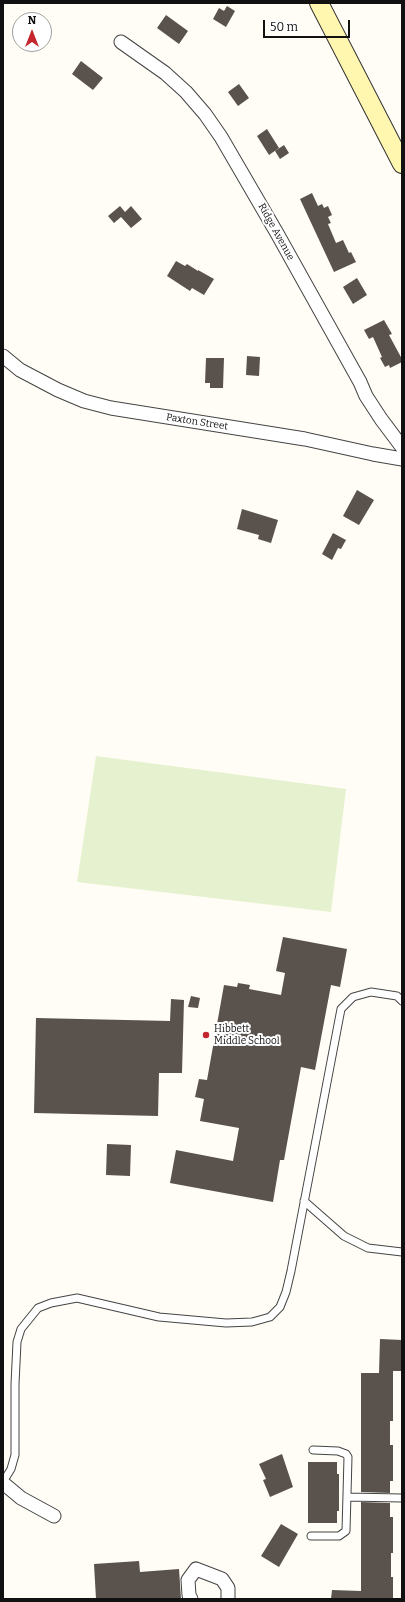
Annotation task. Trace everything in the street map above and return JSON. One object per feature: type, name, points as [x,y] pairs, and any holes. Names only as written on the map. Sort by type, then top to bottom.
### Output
[{"type":"main road","points":[[319,3],[402,164]]},
{"type":"street","name":"Ridge Avenue","points":[[121,42],[165,73],[186,92],[221,137],[278,235],[360,382],[366,396],[402,447]]},
{"type":"street","name":"Paxton Street","points":[[3,356],[20,370],[58,390],[84,401],[139,413],[305,439],[402,459]]},
{"type":"street","points":[[3,1482],[21,1498],[54,1516]]},
{"type":"street","points":[[191,1599],[188,1595],[188,1580],[196,1569],[222,1579],[228,1588],[228,1599]]},
{"type":"lane","points":[[3,1482],[11,1470],[14,1455],[17,1342],[21,1329],[38,1308],[51,1303],[77,1298],[159,1317],[197,1321],[252,1322],[270,1317],[280,1307],[286,1292],[291,1271],[341,1009],[353,996],[371,992],[397,996],[402,1001]]},
{"type":"lane","points":[[304,1201],[344,1236],[368,1248],[402,1252]]},
{"type":"lane","points":[[311,1536],[339,1536],[346,1532],[348,1457],[346,1454],[338,1451],[313,1450]]},
{"type":"lane","points":[[347,1497],[402,1498]]},
{"type":"green space","points":[[96,756],[346,789],[331,912],[77,882]]},
{"type":"building","points":[[227,6],[235,11],[226,27],[213,19],[219,8],[224,11]]},
{"type":"building","points":[[166,15],[188,31],[179,44],[157,28]]},
{"type":"building","points":[[81,61],[103,78],[93,90],[72,74]]},
{"type":"building","points":[[239,84],[249,98],[238,106],[228,92]]},
{"type":"building","points":[[267,129],[279,148],[269,155],[257,136]]},
{"type":"building","points":[[284,145],[289,153],[280,159],[275,151]]},
{"type":"building","points":[[312,193],[318,206],[322,204],[324,208],[328,206],[332,215],[328,217],[331,223],[328,224],[336,243],[343,240],[349,253],[351,252],[356,262],[334,272],[300,199]]},
{"type":"building","points":[[120,206],[125,212],[131,206],[142,219],[131,228],[121,217],[114,223],[108,216]]},
{"type":"building","points":[[176,261],[185,266],[187,264],[214,279],[204,295],[192,288],[190,291],[167,276]]},
{"type":"building","points":[[357,278],[367,295],[353,304],[343,287]]},
{"type":"building","points":[[384,320],[392,334],[389,335],[402,359],[402,362],[390,368],[389,365],[385,367],[380,358],[382,357],[373,337],[369,339],[364,330]]},
{"type":"building","points":[[247,356],[260,357],[259,376],[246,375]]},
{"type":"building","points":[[206,358],[224,358],[223,388],[210,388],[210,383],[205,383]]},
{"type":"building","points":[[357,490],[374,500],[359,525],[343,516]]},
{"type":"building","points":[[242,509],[278,520],[271,543],[258,539],[259,535],[237,529]]},
{"type":"building","points":[[333,533],[346,540],[341,549],[338,548],[332,560],[322,554]]},
{"type":"building","points":[[283,937],[347,949],[340,987],[331,985],[315,1070],[301,1067],[284,1160],[280,1160],[273,1202],[170,1183],[176,1150],[233,1161],[239,1128],[200,1121],[204,1099],[195,1097],[199,1079],[207,1080],[224,985],[237,987],[238,983],[250,985],[249,989],[281,995],[285,973],[276,971]]},
{"type":"building","points":[[191,996],[200,998],[198,1008],[188,1007]]},
{"type":"building","points":[[171,999],[184,1000],[182,1073],[159,1073],[158,1116],[34,1113],[36,1018],[170,1021]]},
{"type":"building","points":[[107,1144],[131,1145],[130,1176],[106,1175]]},
{"type":"building","points":[[380,1339],[402,1340],[402,1371],[393,1371],[393,1421],[390,1421],[390,1445],[393,1445],[393,1481],[390,1481],[390,1493],[361,1492],[361,1373],[379,1373]]},
{"type":"building","points":[[282,1454],[293,1487],[270,1497],[263,1480],[266,1479],[259,1464]]},
{"type":"building","points":[[308,1462],[337,1462],[337,1474],[339,1474],[339,1511],[337,1511],[337,1523],[308,1523]]},
{"type":"building","points":[[361,1502],[390,1503],[390,1517],[393,1517],[391,1577],[393,1577],[393,1599],[331,1599],[332,1590],[361,1591]]},
{"type":"building","points":[[281,1524],[298,1534],[279,1567],[261,1556]]},
{"type":"building","points":[[139,1561],[140,1572],[179,1569],[181,1599],[96,1599],[94,1564]]},
{"type":"place","name":"Hibbett Middle School","points":[[206,1035]]}]
